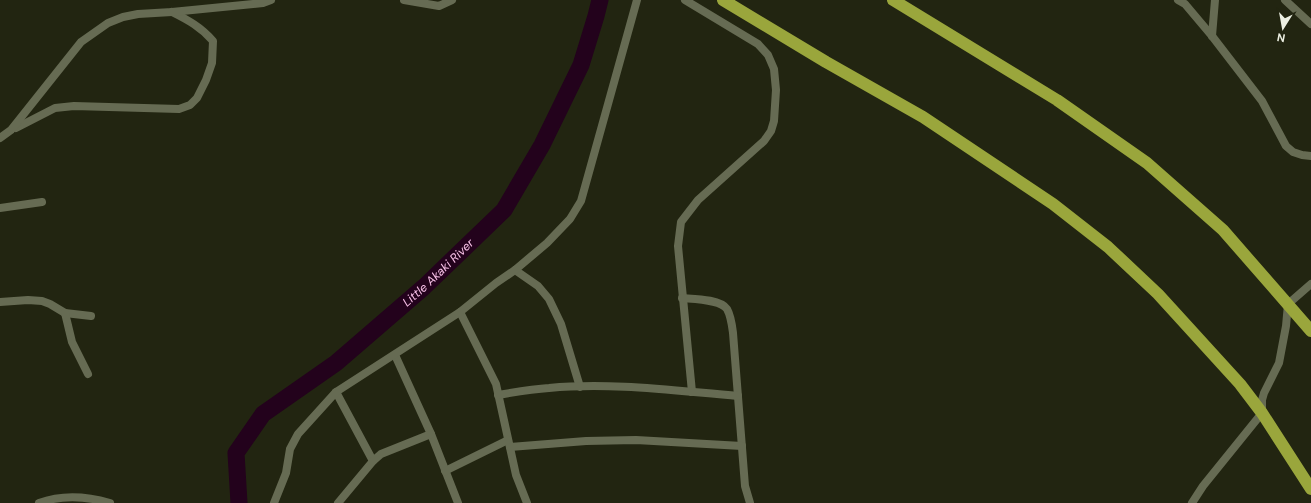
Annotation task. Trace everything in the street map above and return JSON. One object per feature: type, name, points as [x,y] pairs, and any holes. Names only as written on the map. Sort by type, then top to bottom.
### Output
[{"type":"highway","points":[[723,0],[826,62],[923,117],[1053,204],[1108,246],[1158,294],[1240,384],[1262,413],[1311,489]]},
{"type":"highway","points":[[893,0],[1057,100],[1147,163],[1223,230],[1311,331]]},
{"type":"street","points":[[12,130],[81,42],[108,23],[123,17],[138,14],[263,4],[271,0]]},
{"type":"street","points":[[404,0],[439,6],[452,0]]},
{"type":"street","points":[[274,503],[286,472],[290,449],[298,434],[336,392],[460,312],[496,282],[515,270],[547,243],[570,219],[581,201],[637,0]]},
{"type":"street","points":[[685,0],[758,44],[768,55],[774,69],[776,90],[774,121],[771,131],[764,141],[698,200],[681,222],[678,246],[692,392]]},
{"type":"street","points":[[1178,0],[1185,4],[1212,36],[1262,101],[1286,146],[1293,152],[1311,156]]},
{"type":"street","points":[[1212,36],[1215,0]]},
{"type":"street","points":[[1285,0],[1311,24]]},
{"type":"street","points":[[0,138],[12,130],[55,108],[74,106],[179,110],[190,105],[197,98],[206,80],[212,62],[213,41],[195,24],[172,12]]},
{"type":"street","points":[[0,208],[42,202]]},
{"type":"street","points":[[515,270],[538,286],[549,299],[561,324],[580,387]]},
{"type":"street","points":[[1192,503],[1203,486],[1262,413],[1262,400],[1264,393],[1279,363],[1286,326],[1288,304],[1311,284]]},
{"type":"street","points":[[682,298],[719,303],[726,308],[730,316],[733,333],[745,486],[750,503]]},
{"type":"street","points":[[0,302],[28,300],[42,301],[64,313],[91,316]]},
{"type":"street","points":[[460,312],[496,384],[516,475],[527,503]]},
{"type":"street","points":[[64,313],[72,342],[88,374]]},
{"type":"street","points":[[395,355],[431,434],[458,503]]},
{"type":"street","points":[[498,394],[550,388],[598,386],[738,396]]},
{"type":"street","points":[[336,392],[373,460]]},
{"type":"street","points":[[338,503],[373,460],[381,454],[431,434]]},
{"type":"street","points":[[445,471],[509,443],[636,440],[742,446]]},
{"type":"street","points":[[39,503],[80,496],[110,503]]},
{"type":"waterway","name":"Little Akaki River","points":[[239,503],[236,453],[263,414],[336,363],[424,287],[504,210],[542,145],[581,65],[600,0]]}]
